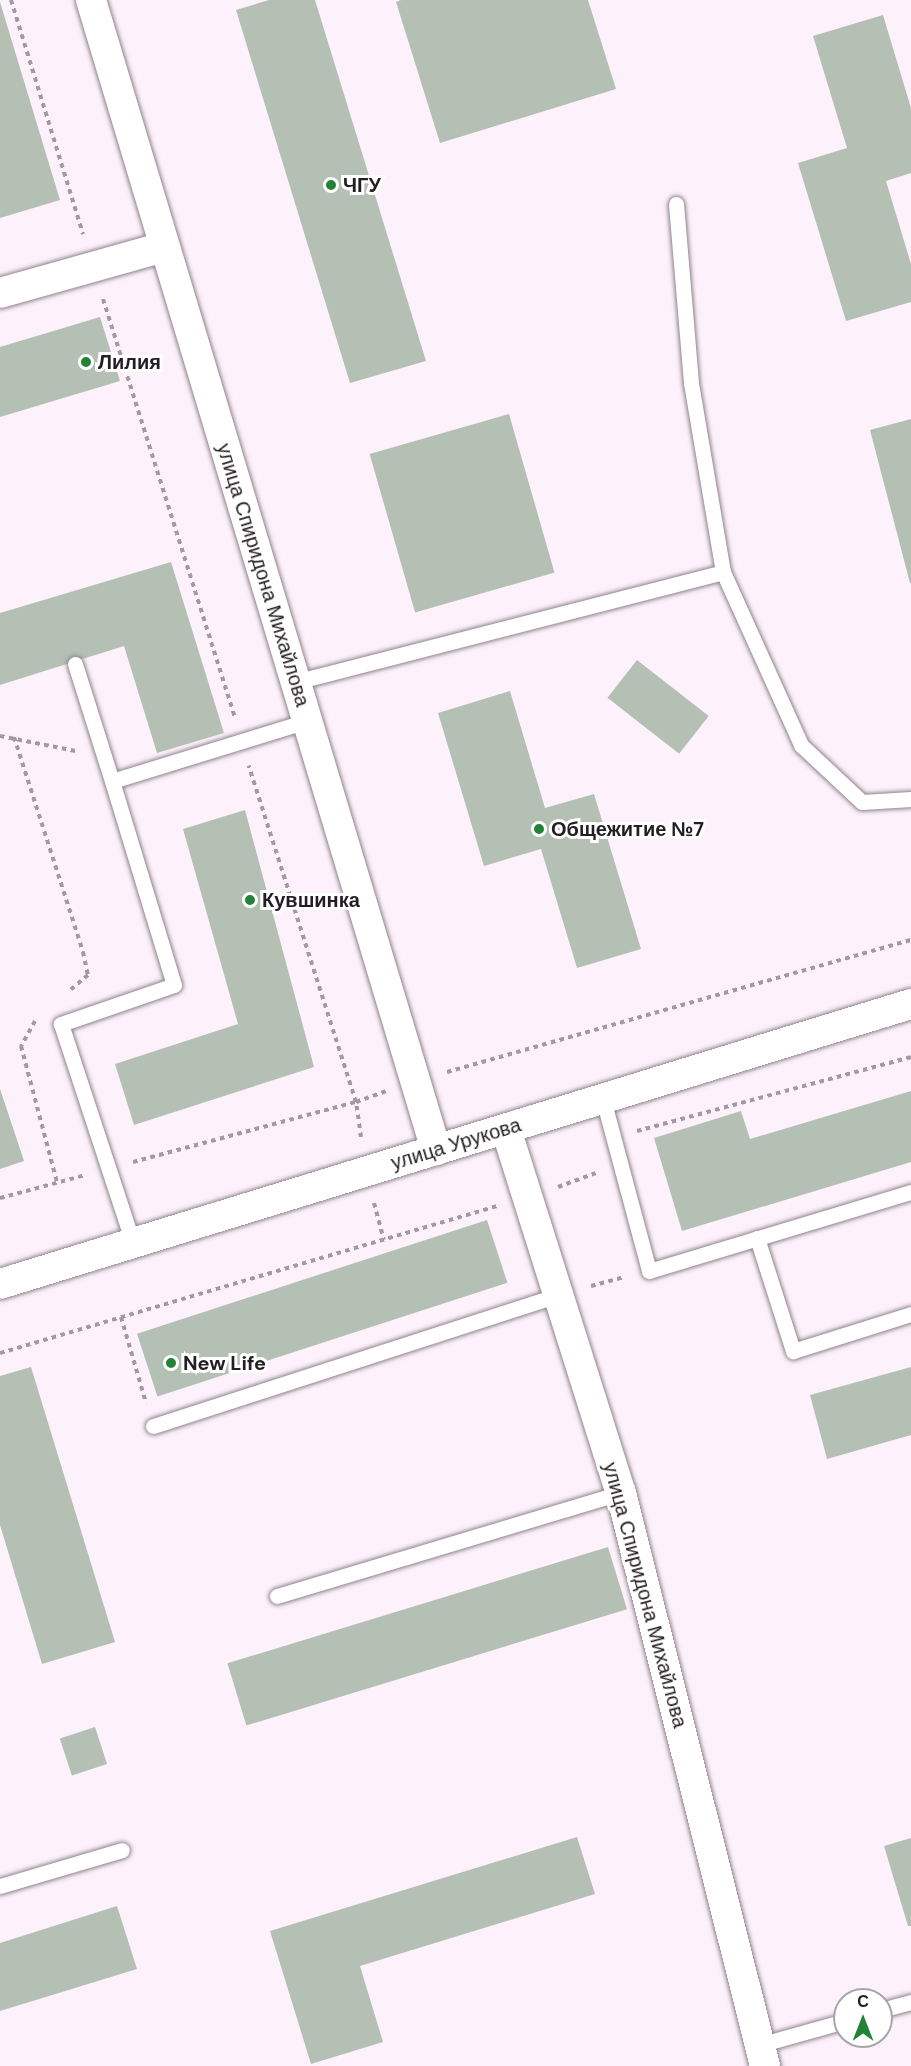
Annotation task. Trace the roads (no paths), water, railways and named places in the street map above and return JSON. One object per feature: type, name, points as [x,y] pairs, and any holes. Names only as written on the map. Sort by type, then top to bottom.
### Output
[{"type":"street","name":"улица Спиридона Михайлова","points":[[91,0],[436,1150]]},
{"type":"street","points":[[0,293],[165,247]]},
{"type":"street","name":"улица Урукова","points":[[0,1284],[911,1004]]},
{"type":"street","name":"улица Спиридона Михайлова","points":[[506,1129],[621,1493],[762,2056]]},
{"type":"lane","points":[[676,204],[691,383],[723,572],[801,745],[862,802],[911,799]]},
{"type":"lane","points":[[295,682],[723,572]]},
{"type":"lane","points":[[75,664],[106,758],[174,985],[61,1024],[133,1243]]},
{"type":"lane","points":[[112,781],[307,721]]},
{"type":"lane","points":[[603,1099],[649,1271],[911,1192]]},
{"type":"lane","points":[[757,1238],[794,1351],[911,1314]]},
{"type":"lane","points":[[153,1425],[559,1295]]},
{"type":"lane","points":[[277,1596],[621,1493]]},
{"type":"lane","points":[[0,1886],[122,1850]]},
{"type":"lane","points":[[893,2007],[911,2002]]},
{"type":"lane","points":[[762,2056],[833,2026]]},
{"type":"place","name":"ЧГУ","points":[[331,185]]},
{"type":"place","name":"Лилия","points":[[86,362]]},
{"type":"place","name":"Общежитие №7","points":[[539,829]]},
{"type":"place","name":"Кувшинка","points":[[250,900]]},
{"type":"place","name":"New Life","points":[[171,1363]]}]
